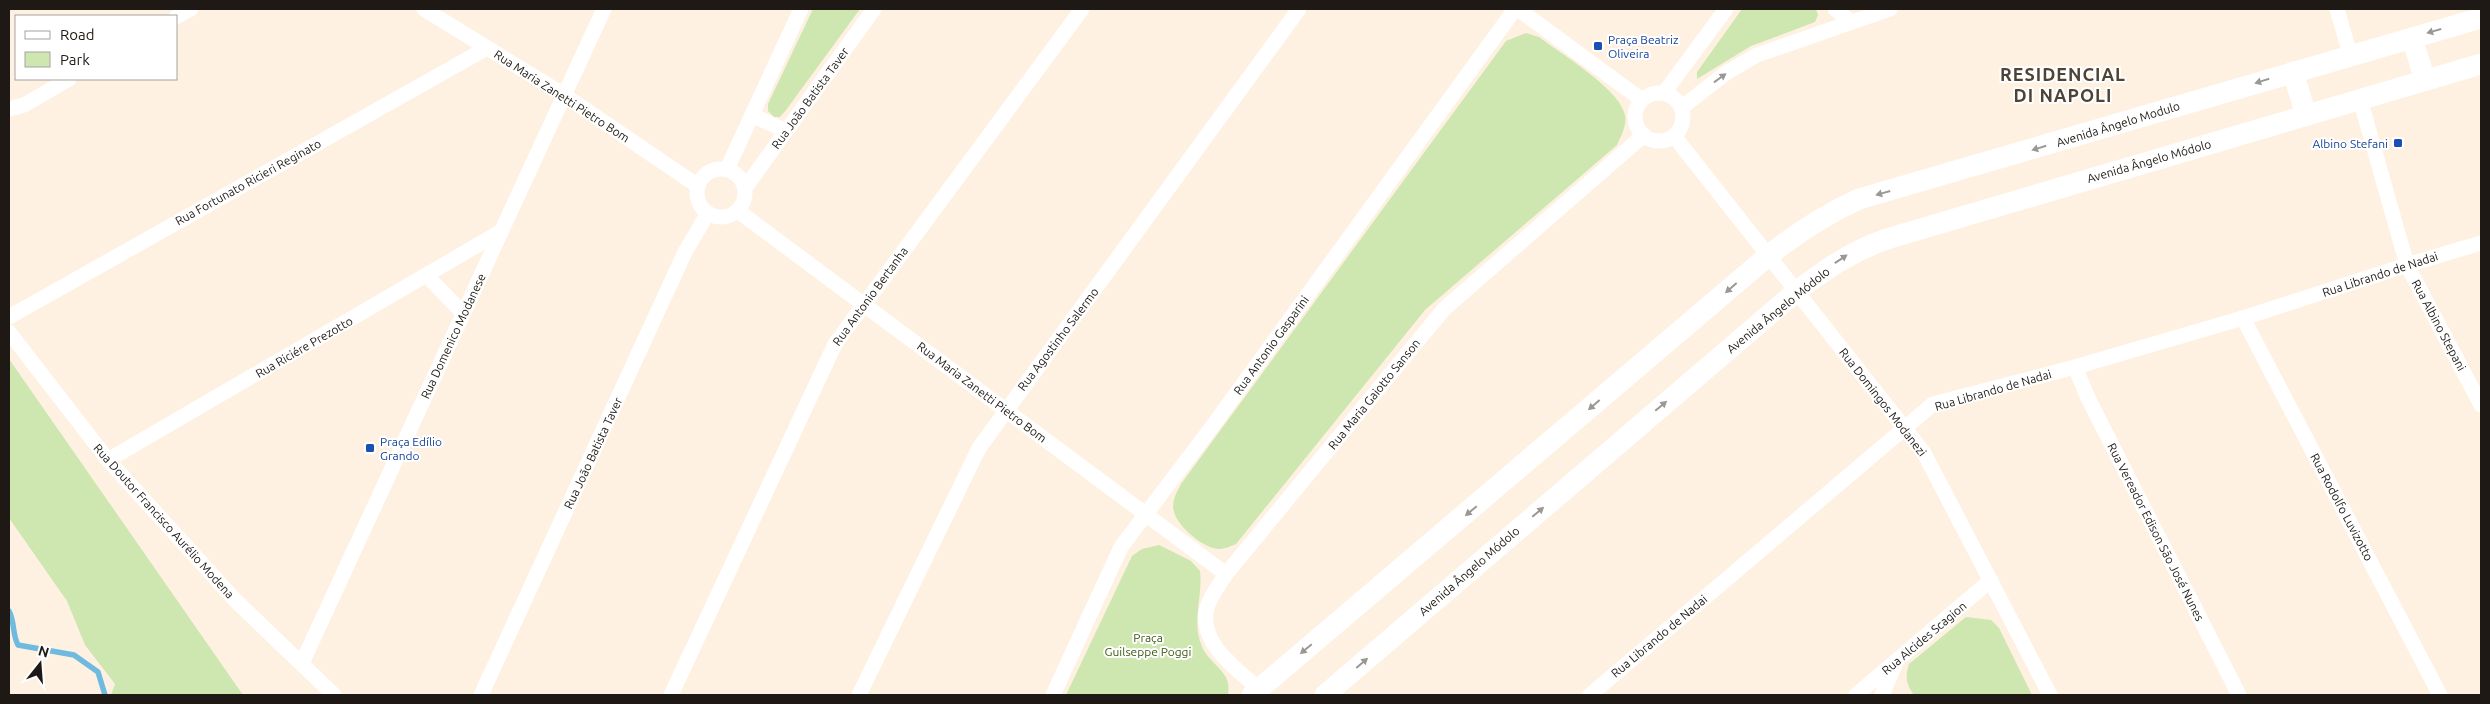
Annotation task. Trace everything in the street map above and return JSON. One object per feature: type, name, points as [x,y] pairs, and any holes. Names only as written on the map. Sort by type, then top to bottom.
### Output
[{"type":"street","points":[[178,16],[191,9]]},
{"type":"street","name":"Rua Maria Zanetti Pietro Bom","points":[[424,9],[564,95],[698,186]]},
{"type":"street","name":"Rua Domenico Modanese","points":[[302,663],[604,9]]},
{"type":"street","points":[[727,169],[801,9]]},
{"type":"street","name":"Rua João Batista Taver","points":[[745,188],[874,9]]},
{"type":"street","name":"Rua Antonio Bertanha","points":[[671,695],[835,344],[1082,9]]},
{"type":"street","name":"Rua Agostinho Salermo","points":[[859,695],[979,448],[1005,409],[1099,286],[1299,9]]},
{"type":"street","points":[[1516,9],[1642,100]]},
{"type":"street","name":"Rua Antonio Gasparini","points":[[1053,695],[1122,546],[1516,9]]},
{"type":"street","points":[[1664,93],[1726,9]]},
{"type":"street","points":[[1835,9],[1851,22]]},
{"type":"street","points":[[1681,108],[1726,73],[1757,55],[1890,9]]},
{"type":"street","points":[[2337,9],[2350,54]]},
{"type":"street","name":"Avenida Ângelo Modulo","points":[[1768,256],[1824,215],[1859,199],[2350,54],[2481,18]]},
{"type":"street","points":[[2412,38],[2425,80]]},
{"type":"street","name":"Rua Fortunato Ricieri Reginato","points":[[9,317],[487,48]]},
{"type":"street","points":[[2360,99],[2481,64]]},
{"type":"street","points":[[2293,72],[2306,115]]},
{"type":"street","points":[[9,109],[24,105],[68,80]]},
{"type":"street","points":[[1656,93],[1664,93],[1677,101],[1681,108],[1682,123],[1674,136],[1659,140],[1644,135],[1636,122],[1638,107],[1642,100],[1656,93]]},
{"type":"street","name":"Avenida Ângelo Módolo","points":[[1325,695],[1797,291],[1844,257],[1864,246],[2360,99]]},
{"type":"street","name":"Rua Albino Stepani","points":[[2360,99],[2407,265],[2481,405]]},
{"type":"street","points":[[752,115],[786,131]]},
{"type":"street","name":"Rua Maria Gaiotto Sanson","points":[[1255,692],[1215,647],[1207,630],[1206,611],[1226,574],[1444,309],[1644,135]]},
{"type":"street","name":"Rua Domingos Modanezi","points":[[1674,136],[1924,453],[2050,695]]},
{"type":"street","points":[[727,169],[739,176],[745,188],[743,204],[738,211],[724,217],[708,214],[699,202],[698,186],[706,174],[712,170],[727,169]]},
{"type":"street","name":"Rua Maria Zanetti Pietro Bom","points":[[738,211],[1226,574]]},
{"type":"street","name":"Rua João Batista Taver","points":[[482,695],[685,252],[708,214]]},
{"type":"street","name":"Rua Riciére Prezotto","points":[[108,460],[500,232]]},
{"type":"street","name":"Rua Librando de Nadai","points":[[1590,695],[1934,404],[2075,367],[2243,318],[2481,243]]},
{"type":"street","points":[[1255,692],[1768,256]]},
{"type":"street","points":[[427,276],[463,313]]},
{"type":"street","name":"Rua Rodolfo Luvizotto","points":[[2243,318],[2440,695]]},
{"type":"street","name":"Rua Doutor Francisco Aurélio Modena","points":[[9,332],[108,460],[236,601],[334,695]]},
{"type":"street","name":"Rua Vereador Edison São José Nunes","points":[[2075,367],[2092,407],[2239,695]]},
{"type":"street","name":"Rua Alcides Scagion","points":[[1856,695],[1991,580]]},
{"type":"street","points":[[1885,694],[1896,661]]},
{"type":"green space","points":[[813,9],[860,9],[786,110],[780,117],[774,117],[768,111],[768,104]]},
{"type":"green space","points":[[1742,9],[1816,9],[1818,15],[1815,22],[1751,46],[1697,79],[1697,72]]},
{"type":"green space","points":[[1526,33],[1539,37],[1588,73],[1613,95],[1621,105],[1625,115],[1623,131],[1617,145],[1425,310],[1236,544],[1219,549],[1200,542],[1187,532],[1174,513],[1174,501],[1181,484],[1506,41]]},
{"type":"green space","points":[[9,359],[243,695],[111,695],[115,684],[85,645],[67,601],[9,518]]},
{"type":"green space","name":"Praça Guilseppe Poggi","points":[[1159,545],[1191,561],[1200,571],[1198,635],[1204,651],[1227,679],[1229,686],[1228,695],[1066,695],[1132,556],[1142,549]]},
{"type":"green space","points":[[1966,617],[1991,620],[1999,628],[2032,695],[1913,694],[1907,680],[1909,664]]},
{"type":"waterway","points":[[9,611],[18,645],[74,655],[98,672],[105,695]]},
{"type":"place","name":"Praça Beatriz Oliveira","points":[[1598,46]]},
{"type":"place","name":"Albino Stefani","points":[[2398,143]]},
{"type":"place","name":"Praça Edílio Grando","points":[[370,448]]},
{"type":"district","name":"RESIDENCIAL DI NAPOLI","points":[[2063,84]]}]
